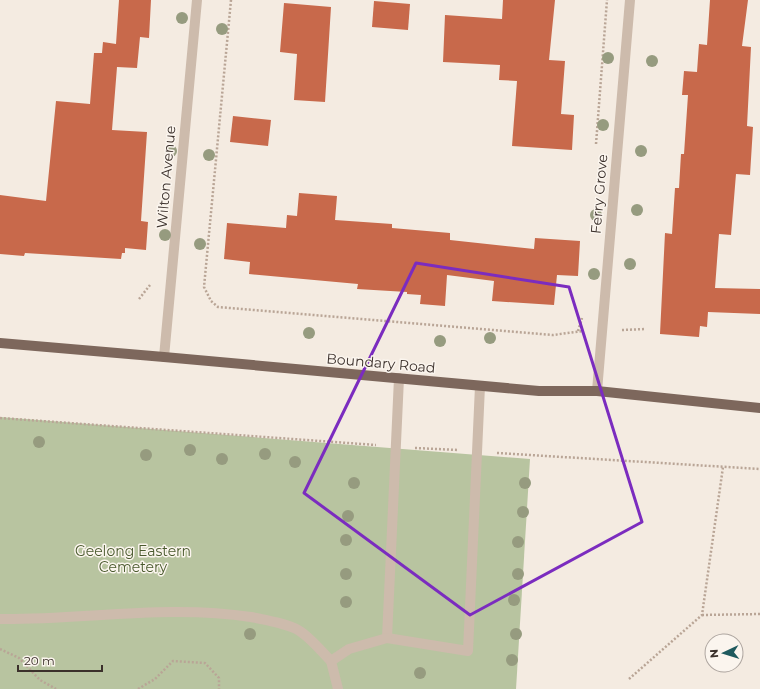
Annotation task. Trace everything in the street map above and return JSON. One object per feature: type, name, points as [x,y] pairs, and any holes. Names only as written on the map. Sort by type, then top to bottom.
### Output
[{"type":"main road","name":"Boundary Road","points":[[0,343],[399,378],[539,392],[597,391],[760,408]]},
{"type":"street","name":"Wilton Avenue","points":[[164,357],[197,0]]},
{"type":"street","name":"Ferry Grove","points":[[597,391],[630,0]]},
{"type":"street","points":[[387,638],[399,378]]},
{"type":"street","points":[[331,661],[349,649],[387,638],[468,651],[480,386]]},
{"type":"street","points":[[0,619],[28,620],[94,614],[159,612],[229,614],[266,620],[298,630],[331,661],[338,689]]},
{"type":"path","points":[[231,0],[204,287],[211,301],[218,306],[553,335],[578,331]]},
{"type":"path","points":[[702,615],[723,466]]},
{"type":"path","points":[[629,679],[702,615],[760,614]]},
{"type":"path","points":[[0,649],[19,658],[40,680],[56,689]]},
{"type":"path","points":[[138,689],[155,679],[173,661],[204,663],[219,678],[219,689]]},
{"type":"highlighted area","points":[[416,263],[569,287],[642,522],[470,615],[304,493]]},
{"type":"green space","name":"Geelong Eastern Cemetery","points":[[0,417],[530,459],[516,689],[0,689]]},
{"type":"building","points":[[119,0],[151,0],[149,38],[140,37],[137,68],[117,67],[112,130],[147,132],[141,221],[148,222],[146,250],[125,248],[125,253],[122,253],[121,259],[25,253],[24,256],[0,254],[0,195],[46,201],[56,101],[90,104],[94,53],[102,53],[103,42],[116,44]]},
{"type":"building","points":[[503,0],[555,0],[549,60],[565,61],[561,114],[574,115],[572,150],[512,146],[517,81],[499,80],[500,65],[443,62],[445,15],[502,19]]},
{"type":"building","points":[[710,0],[748,0],[742,46],[751,47],[747,126],[753,127],[750,175],[736,174],[731,235],[719,234],[715,288],[760,289],[760,314],[708,312],[707,327],[700,326],[699,337],[660,334],[665,233],[672,234],[675,188],[679,188],[681,154],[684,154],[688,95],[682,95],[684,71],[697,72],[699,44],[707,45]]},
{"type":"building","points":[[374,1],[410,4],[408,30],[372,27]]},
{"type":"building","points":[[284,3],[331,7],[325,102],[294,100],[297,54],[280,52]]},
{"type":"building","points":[[233,116],[271,120],[268,146],[230,142]]},
{"type":"building","points":[[299,193],[337,196],[335,220],[392,224],[392,228],[450,233],[450,240],[534,249],[535,238],[580,241],[578,276],[557,275],[554,305],[492,301],[494,281],[447,275],[445,306],[420,304],[421,295],[407,294],[407,292],[357,289],[358,284],[249,274],[250,262],[224,259],[227,223],[286,228],[287,215],[297,216]]}]
